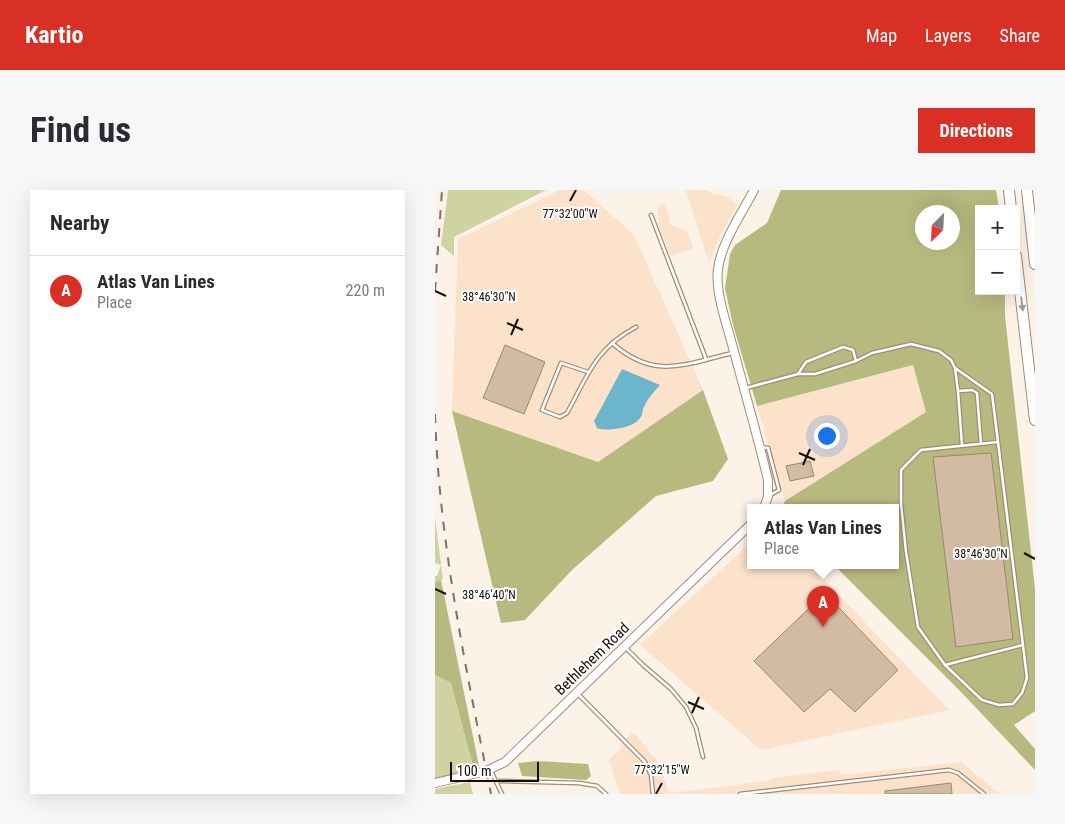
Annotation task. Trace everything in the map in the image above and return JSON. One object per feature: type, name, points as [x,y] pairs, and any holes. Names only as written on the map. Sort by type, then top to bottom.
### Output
[{"type":"highway","points":[[1009,190],[1011,205]]},
{"type":"highway","points":[[1027,190],[1035,264]]},
{"type":"highway","points":[[1020,291],[1035,420]]},
{"type":"street","points":[[754,190],[723,250],[718,268],[717,286],[768,480],[768,496],[765,504]]},
{"type":"street","name":"Bethlehem Road","points":[[435,783],[491,769],[505,762],[747,528]]},
{"type":"lane","points":[[651,215],[706,359]]},
{"type":"lane","points":[[588,372],[561,363],[541,410],[560,417],[567,413],[599,355],[612,343],[637,327]]},
{"type":"lane","points":[[612,343],[635,360],[660,367],[675,367],[734,352]]},
{"type":"lane","points":[[744,388],[798,374],[815,374],[856,361],[872,353],[911,344],[939,351],[951,360],[955,368],[962,446]]},
{"type":"lane","points":[[798,374],[806,362],[843,348],[853,350],[856,361]]},
{"type":"lane","points":[[955,368],[992,394],[998,442],[1027,678],[1022,693],[1013,704],[999,705],[982,700],[945,665],[918,627],[901,504],[901,470],[921,450],[998,442]]},
{"type":"lane","points":[[958,391],[972,390],[977,393],[981,444]]},
{"type":"lane","points":[[945,665],[1023,645]]},
{"type":"lane","points":[[625,646],[680,699],[691,717],[703,757]]},
{"type":"lane","points":[[577,693],[645,762],[651,776],[653,794]]},
{"type":"lane","points":[[491,769],[502,794]]},
{"type":"lane","points":[[739,794],[949,770],[958,773],[984,794]]},
{"type":"lane","points":[[497,781],[579,783],[597,786],[606,794]]},
{"type":"shaded area","points":[[560,190],[584,190],[634,235],[703,390],[598,462],[452,411],[458,239]]},
{"type":"shaded area","points":[[686,190],[706,190],[713,194],[726,196],[737,205],[720,236],[709,264]]},
{"type":"shaded area","points":[[664,204],[670,219],[669,224],[688,232],[693,248],[671,256],[659,227],[657,206]]},
{"type":"shaded area","points":[[913,365],[926,412],[785,501],[757,406]]},
{"type":"shaded area","points":[[747,546],[747,569],[814,569],[949,710],[761,750],[640,645]]},
{"type":"shaded area","points":[[631,733],[636,734],[660,765],[669,793],[838,770],[842,775],[961,762],[1000,794],[620,794],[609,760],[621,748],[619,746]]},
{"type":"green space","points":[[448,190],[546,190],[454,237],[454,256],[441,245]]},
{"type":"green space","points":[[781,190],[996,190],[998,205],[975,205],[975,295],[1005,295],[1005,316],[1035,589],[1035,711],[1014,725],[1035,749],[1035,770],[960,691],[838,569],[899,569],[899,504],[784,504],[785,501],[926,412],[913,365],[757,406],[733,325],[725,288],[730,254],[735,245],[767,223]]},
{"type":"green space","points":[[703,390],[728,459],[713,481],[656,496],[572,570],[525,620],[501,623],[452,411],[598,462]]},
{"type":"green space","points":[[435,518],[443,579],[435,582],[435,576],[437,576],[441,565],[435,563]]},
{"type":"green space","points":[[441,580],[479,766],[474,770],[451,683],[435,675],[435,582]]},
{"type":"green space","points":[[435,675],[451,683],[474,770],[435,778]]},
{"type":"green space","points":[[538,761],[588,764],[591,776],[586,780],[522,776],[518,763]]},
{"type":"green space","points":[[470,782],[473,794],[435,794],[435,789]]},
{"type":"water","points":[[622,369],[660,385],[647,401],[641,417],[637,421],[626,427],[607,430],[597,428],[594,421]]},
{"type":"building","points":[[505,345],[545,362],[524,414],[483,398]]},
{"type":"building","points":[[991,453],[1013,639],[956,647],[933,457]]},
{"type":"building","points":[[810,461],[814,476],[790,481],[786,466]]},
{"type":"building","points":[[825,593],[898,670],[855,712],[830,689],[804,712],[754,661]]},
{"type":"building","points":[[951,783],[952,794],[885,794],[885,791]]},
{"type":"railway","points":[[435,291],[442,190]]},
{"type":"railway","points":[[435,414],[442,510],[448,558],[463,653],[491,794]]},
{"type":"place","name":"Atlas Van Lines","points":[[823,627]]}]
